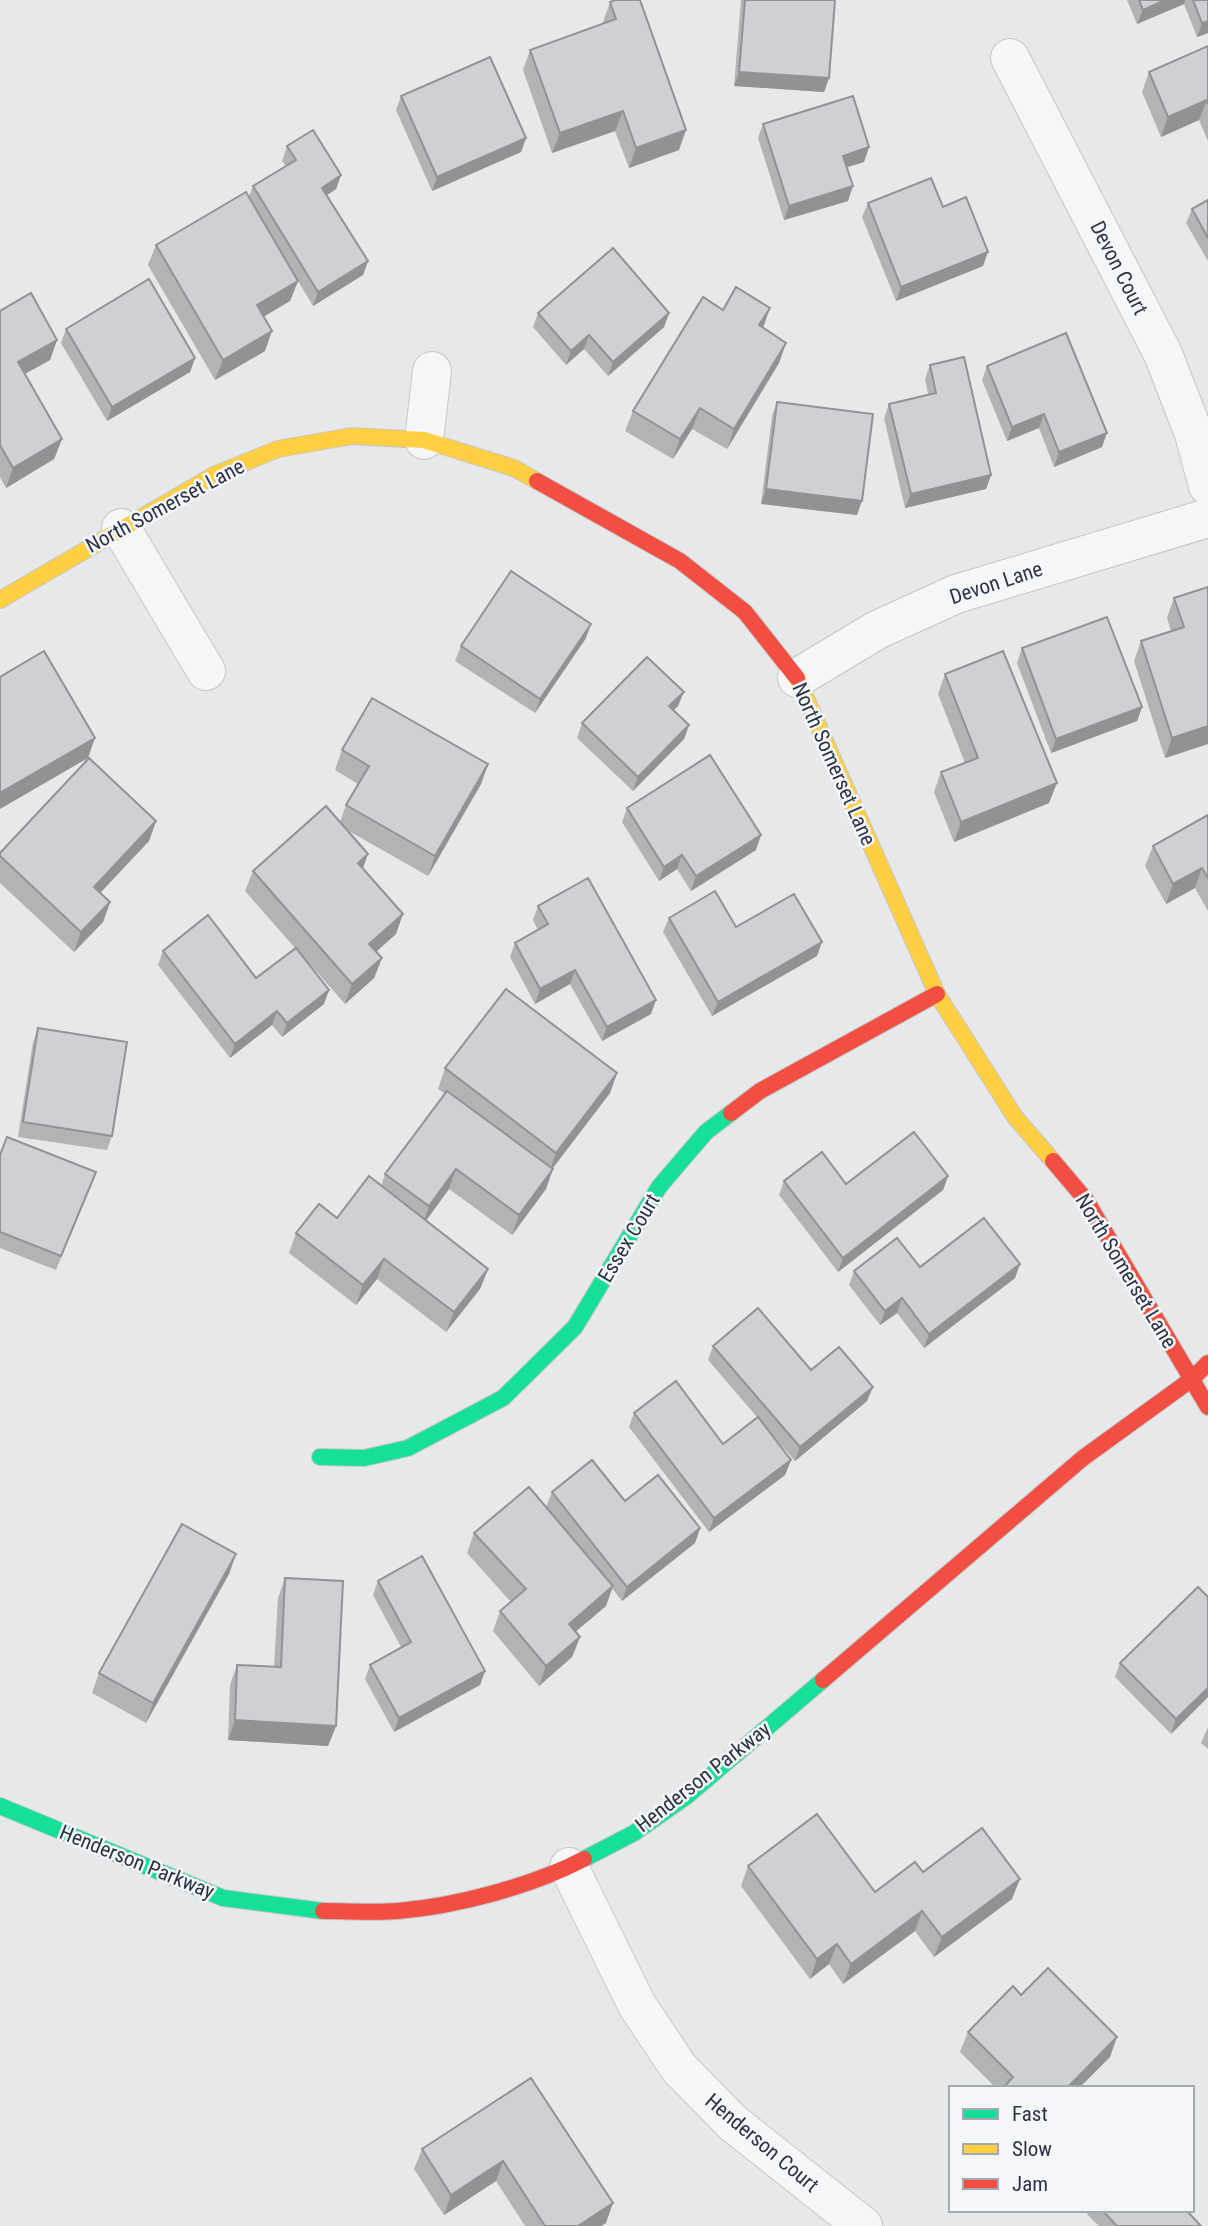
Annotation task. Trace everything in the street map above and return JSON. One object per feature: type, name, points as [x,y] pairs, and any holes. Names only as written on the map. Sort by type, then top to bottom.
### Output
[{"type":"street","name":"Devon Court","points":[[1010,58],[1163,354],[1194,434],[1208,486]]},
{"type":"street","points":[[424,440],[432,371]]},
{"type":"street","name":"North Somerset Lane","points":[[0,600],[214,475],[278,449],[352,436],[424,440],[514,468],[680,561],[745,612],[797,678],[937,995],[1015,1117],[1086,1200],[1204,1382]]},
{"type":"street","name":"Devon Lane","points":[[797,678],[877,630],[956,594],[1208,518]]},
{"type":"street","points":[[121,528],[206,671]]},
{"type":"street","name":"Essex Court","points":[[320,1457],[364,1458],[408,1448],[503,1398],[575,1327],[659,1187],[706,1132],[760,1091],[937,995]]},
{"type":"street","name":"Henderson Parkway","points":[[0,1806],[223,1898],[314,1911],[398,1911],[489,1895],[569,1867],[634,1833],[687,1796],[1083,1458],[1204,1382]]},
{"type":"street","name":"Henderson Court","points":[[569,1867],[637,2005],[679,2068],[733,2123],[852,2223]]},
{"type":"building","points":[[640,0],[686,130],[636,148],[623,111],[560,133],[530,50],[616,19],[610,2]]},
{"type":"building","points":[[745,0],[835,0],[829,78],[739,72]]},
{"type":"building","points":[[1139,0],[1165,0],[1143,10]]},
{"type":"building","points":[[1193,0],[1208,0],[1208,21],[1202,23]]},
{"type":"building","points":[[1208,46],[1208,104],[1207,100],[1168,117],[1149,72]]},
{"type":"building","points":[[490,57],[526,138],[437,177],[401,96]]},
{"type":"building","points":[[853,96],[869,147],[843,156],[853,186],[789,206],[763,124]]},
{"type":"building","points":[[313,130],[341,175],[322,188],[368,261],[318,292],[253,186],[296,160],[287,146]]},
{"type":"building","points":[[931,178],[943,207],[966,197],[988,252],[901,287],[868,203]]},
{"type":"building","points":[[246,192],[298,281],[257,305],[272,331],[223,360],[156,245]]},
{"type":"building","points":[[1208,200],[1208,238],[1192,209]]},
{"type":"building","points":[[613,248],[669,313],[613,362],[589,335],[571,351],[538,313]]},
{"type":"building","points":[[149,279],[195,358],[112,407],[66,329]]},
{"type":"building","points":[[736,287],[770,308],[759,325],[786,343],[734,429],[700,408],[680,439],[633,411],[703,297],[723,310]]},
{"type":"building","points":[[31,293],[57,340],[18,362],[62,439],[13,468],[0,445],[0,311]]},
{"type":"building","points":[[1066,333],[1107,433],[1059,452],[1044,414],[1012,427],[987,366]]},
{"type":"building","points":[[964,357],[991,475],[911,494],[889,404],[936,393],[930,365]]},
{"type":"building","points":[[777,402],[873,414],[862,501],[766,489]]},
{"type":"building","points":[[511,571],[591,624],[540,699],[461,646]]},
{"type":"building","points":[[1208,587],[1208,726],[1172,738],[1141,641],[1184,627],[1174,598]]},
{"type":"building","points":[[1107,617],[1142,707],[1056,739],[1022,648]]},
{"type":"building","points":[[44,651],[95,738],[0,793],[0,677]]},
{"type":"building","points":[[1003,651],[1057,783],[961,822],[941,772],[978,758],[945,674]]},
{"type":"building","points":[[647,657],[684,692],[669,706],[689,725],[638,777],[582,723]]},
{"type":"building","points":[[372,698],[488,764],[435,856],[346,805],[369,766],[342,750]]},
{"type":"building","points":[[710,755],[761,835],[696,876],[682,855],[664,867],[627,808]]},
{"type":"building","points":[[89,758],[156,821],[94,887],[110,902],[81,932],[0,856],[0,853]]},
{"type":"building","points":[[326,806],[368,854],[358,863],[403,914],[369,944],[382,958],[352,984],[253,871]]},
{"type":"building","points":[[1208,815],[1208,878],[1202,868],[1173,884],[1153,846]]},
{"type":"building","points":[[588,878],[656,1000],[607,1027],[575,970],[540,989],[515,943],[548,924],[538,906]]},
{"type":"building","points":[[715,891],[736,927],[794,894],[822,942],[718,1002],[669,918]]},
{"type":"building","points":[[208,915],[256,978],[296,948],[329,990],[287,1023],[277,1011],[235,1044],[163,951]]},
{"type":"building","points":[[506,989],[617,1073],[556,1153],[445,1068]]},
{"type":"building","points":[[38,1028],[127,1042],[112,1136],[23,1122]]},
{"type":"building","points":[[447,1091],[553,1169],[519,1215],[456,1169],[429,1206],[385,1174]]},
{"type":"building","points":[[914,1132],[948,1176],[843,1258],[784,1181],[822,1152],[846,1184]]},
{"type":"building","points":[[7,1137],[96,1172],[61,1256],[0,1232],[0,1155]]},
{"type":"building","points":[[369,1176],[488,1269],[454,1312],[384,1259],[363,1285],[296,1233],[319,1204],[337,1218]]},
{"type":"building","points":[[984,1218],[1020,1264],[929,1334],[902,1298],[885,1311],[854,1271],[897,1238],[920,1267]]},
{"type":"building","points":[[758,1308],[811,1370],[839,1347],[873,1387],[800,1447],[713,1346]]},
{"type":"building","points":[[676,1381],[723,1444],[758,1417],[791,1460],[714,1518],[634,1413]]},
{"type":"building","points":[[592,1460],[625,1501],[658,1475],[700,1528],[627,1587],[552,1492]]},
{"type":"building","points":[[529,1487],[613,1586],[569,1624],[580,1637],[546,1666],[500,1611],[526,1589],[474,1533]]},
{"type":"building","points":[[182,1524],[236,1554],[153,1703],[99,1673]]},
{"type":"building","points":[[422,1556],[485,1671],[399,1718],[370,1665],[411,1642],[378,1581]]},
{"type":"building","points":[[285,1578],[343,1581],[336,1726],[235,1720],[237,1665],[281,1667]]},
{"type":"building","points":[[1198,1587],[1208,1597],[1208,1688],[1176,1719],[1120,1663]]},
{"type":"building","points":[[817,1814],[875,1892],[915,1862],[923,1872],[982,1828],[1020,1879],[942,1937],[922,1911],[851,1964],[837,1944],[817,1959],[748,1866]]},
{"type":"building","points":[[1048,1968],[1117,2037],[1069,2086],[1005,2086],[1013,2077],[968,2032],[1013,1986],[1021,1995]]},
{"type":"building","points":[[531,2078],[613,2203],[578,2226],[545,2226],[503,2161],[451,2195],[422,2149]]},
{"type":"building","points":[[1104,2212],[1188,2212],[1201,2226],[1117,2226]]},
{"type":"traffic: fast","points":[[320,1457],[364,1458],[408,1448],[503,1398],[575,1327],[659,1187],[706,1132],[731,1113]]},
{"type":"traffic: fast","points":[[584,1859],[634,1833],[687,1796],[823,1680]]},
{"type":"traffic: fast","points":[[0,1806],[223,1898],[323,1911]]},
{"type":"traffic: slow","points":[[0,600],[214,475],[278,449],[352,436],[424,440],[514,468],[537,481]]},
{"type":"traffic: slow","points":[[797,678],[937,994],[1015,1117],[1053,1161]]},
{"type":"traffic: jam","points":[[537,481],[680,561],[745,612],[797,678]]},
{"type":"traffic: jam","points":[[731,1113],[760,1091],[937,994]]},
{"type":"traffic: jam","points":[[1053,1161],[1086,1200],[1208,1407]]},
{"type":"traffic: jam","points":[[823,1680],[1083,1458],[1192,1379],[1208,1363]]},
{"type":"traffic: jam","points":[[323,1911],[389,1912],[445,1905],[518,1886],[584,1859]]}]
